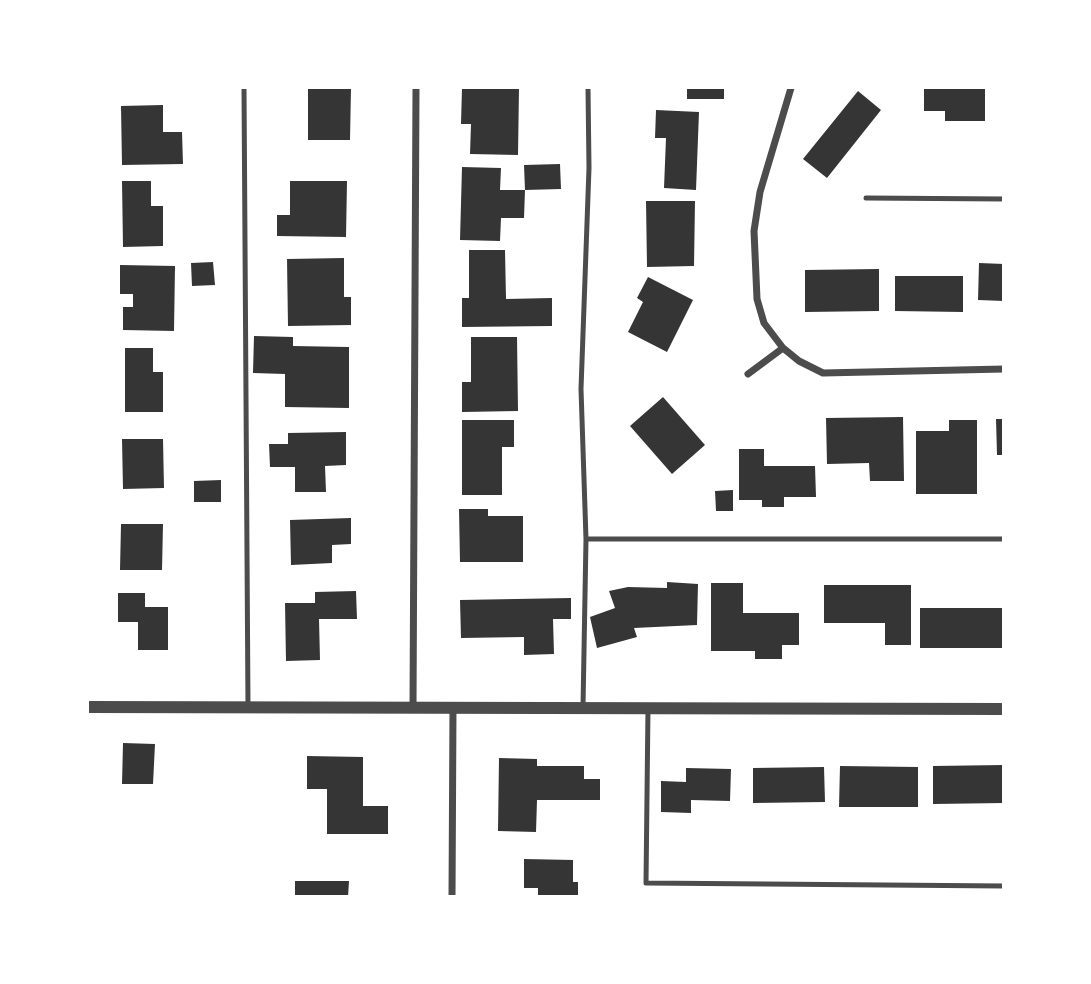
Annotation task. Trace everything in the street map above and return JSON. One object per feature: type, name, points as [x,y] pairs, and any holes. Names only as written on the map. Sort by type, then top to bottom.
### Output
[{"type":"street","points":[[413,708],[416,88]]},
{"type":"street","points":[[791,88],[760,192],[754,231],[757,299],[764,323],[783,348],[799,361],[823,373],[1003,369]]},
{"type":"street","points":[[748,374],[783,348]]},
{"type":"street","points":[[88,707],[1003,709]]},
{"type":"street","points":[[452,897],[453,708]]},
{"type":"lane","points":[[244,88],[248,707]]},
{"type":"lane","points":[[583,708],[586,539],[581,388],[589,168],[588,88]]},
{"type":"lane","points":[[866,198],[1003,199]]},
{"type":"lane","points":[[586,539],[1003,539]]},
{"type":"lane","points":[[648,708],[646,883],[1003,886]]},
{"type":"building","points":[[308,88],[351,88],[350,140],[308,140]]},
{"type":"building","points":[[462,88],[519,88],[518,155],[470,154],[471,124],[461,124]]},
{"type":"building","points":[[687,88],[724,88],[724,99],[687,99]]},
{"type":"building","points":[[924,88],[985,88],[985,121],[945,121],[945,111],[924,111]]},
{"type":"building","points":[[858,91],[881,110],[827,178],[803,159]]},
{"type":"building","points":[[163,105],[163,132],[182,132],[183,164],[122,165],[121,106]]},
{"type":"building","points":[[656,110],[699,112],[696,190],[664,188],[666,138],[655,138]]},
{"type":"building","points":[[560,164],[561,189],[525,190],[524,165]]},
{"type":"building","points":[[462,167],[501,168],[500,190],[525,190],[524,218],[501,218],[500,241],[460,240]]},
{"type":"building","points":[[122,181],[151,181],[151,206],[163,206],[163,246],[123,247]]},
{"type":"building","points":[[290,181],[347,181],[346,237],[277,236],[277,215],[290,215]]},
{"type":"building","points":[[646,201],[695,201],[694,266],[647,267]]},
{"type":"building","points":[[469,250],[505,250],[506,299],[552,298],[552,326],[462,327],[462,298],[469,298]]},
{"type":"building","points":[[344,258],[344,297],[351,297],[351,325],[288,326],[287,259]]},
{"type":"building","points":[[213,262],[215,285],[192,286],[191,263]]},
{"type":"building","points":[[979,263],[1004,264],[1004,301],[978,300]]},
{"type":"building","points":[[120,265],[175,266],[174,331],[123,330],[123,307],[133,307],[133,294],[120,294]]},
{"type":"building","points":[[879,269],[879,311],[805,312],[805,270]]},
{"type":"building","points":[[895,276],[963,276],[963,312],[895,311]]},
{"type":"building","points":[[648,277],[693,300],[667,352],[628,332],[643,302],[637,298]]},
{"type":"building","points":[[254,336],[293,337],[293,346],[349,347],[349,408],[285,407],[285,374],[253,373]]},
{"type":"building","points":[[471,337],[517,337],[518,411],[462,412],[462,382],[471,382]]},
{"type":"building","points":[[125,348],[153,348],[153,372],[163,372],[163,412],[125,412]]},
{"type":"building","points":[[663,397],[705,445],[672,474],[630,426]]},
{"type":"building","points":[[903,417],[904,481],[870,481],[869,463],[827,464],[826,418]]},
{"type":"building","points":[[996,419],[1004,419],[1004,455],[997,455]]},
{"type":"building","points":[[462,420],[514,420],[514,447],[502,447],[502,495],[462,495]]},
{"type":"building","points":[[949,420],[977,420],[977,494],[916,494],[916,431],[949,431]]},
{"type":"building","points":[[346,432],[346,465],[325,466],[326,492],[295,492],[295,467],[270,467],[269,444],[288,444],[288,433]]},
{"type":"building","points":[[122,439],[163,439],[164,488],[123,489]]},
{"type":"building","points":[[739,449],[764,449],[764,466],[815,466],[816,497],[784,497],[784,507],[762,507],[762,500],[739,500]]},
{"type":"building","points":[[221,480],[221,502],[194,502],[194,481]]},
{"type":"building","points":[[733,490],[733,511],[716,511],[715,491]]},
{"type":"building","points":[[459,509],[488,509],[488,516],[523,516],[523,562],[460,562]]},
{"type":"building","points":[[351,518],[351,544],[332,545],[332,563],[291,565],[290,520]]},
{"type":"building","points":[[121,524],[163,524],[162,570],[120,570]]},
{"type":"building","points":[[667,582],[698,584],[697,625],[634,628],[637,637],[597,648],[590,617],[615,608],[609,591],[628,587],[667,588]]},
{"type":"building","points":[[711,583],[743,583],[743,613],[799,613],[799,645],[782,645],[782,659],[755,659],[755,651],[711,651]]},
{"type":"building","points":[[824,585],[911,585],[911,645],[885,645],[885,623],[824,623]]},
{"type":"building","points":[[356,591],[357,619],[319,619],[320,660],[286,661],[285,603],[315,603],[315,592]]},
{"type":"building","points":[[118,593],[145,593],[145,607],[168,607],[168,650],[138,650],[138,622],[118,622]]},
{"type":"building","points":[[571,598],[571,619],[553,619],[554,654],[524,655],[524,637],[461,638],[460,600]]},
{"type":"building","points":[[920,608],[1004,608],[1004,648],[920,648]]},
{"type":"building","points":[[123,743],[155,744],[153,784],[122,784]]},
{"type":"building","points":[[307,756],[363,757],[363,806],[388,806],[388,834],[327,834],[327,789],[307,789]]},
{"type":"building","points":[[499,758],[537,759],[537,766],[584,766],[584,779],[600,779],[600,800],[537,800],[536,832],[498,831]]},
{"type":"building","points":[[1004,765],[1004,803],[933,804],[933,766]]},
{"type":"building","points":[[840,766],[918,767],[918,807],[839,807]]},
{"type":"building","points":[[824,767],[825,802],[753,803],[753,768]]},
{"type":"building","points":[[686,768],[731,769],[730,801],[691,800],[691,813],[661,812],[661,781],[686,782]]},
{"type":"building","points":[[524,859],[573,860],[573,882],[578,882],[578,897],[538,897],[538,888],[524,888]]},
{"type":"building","points":[[295,881],[349,881],[348,897],[295,897]]}]
